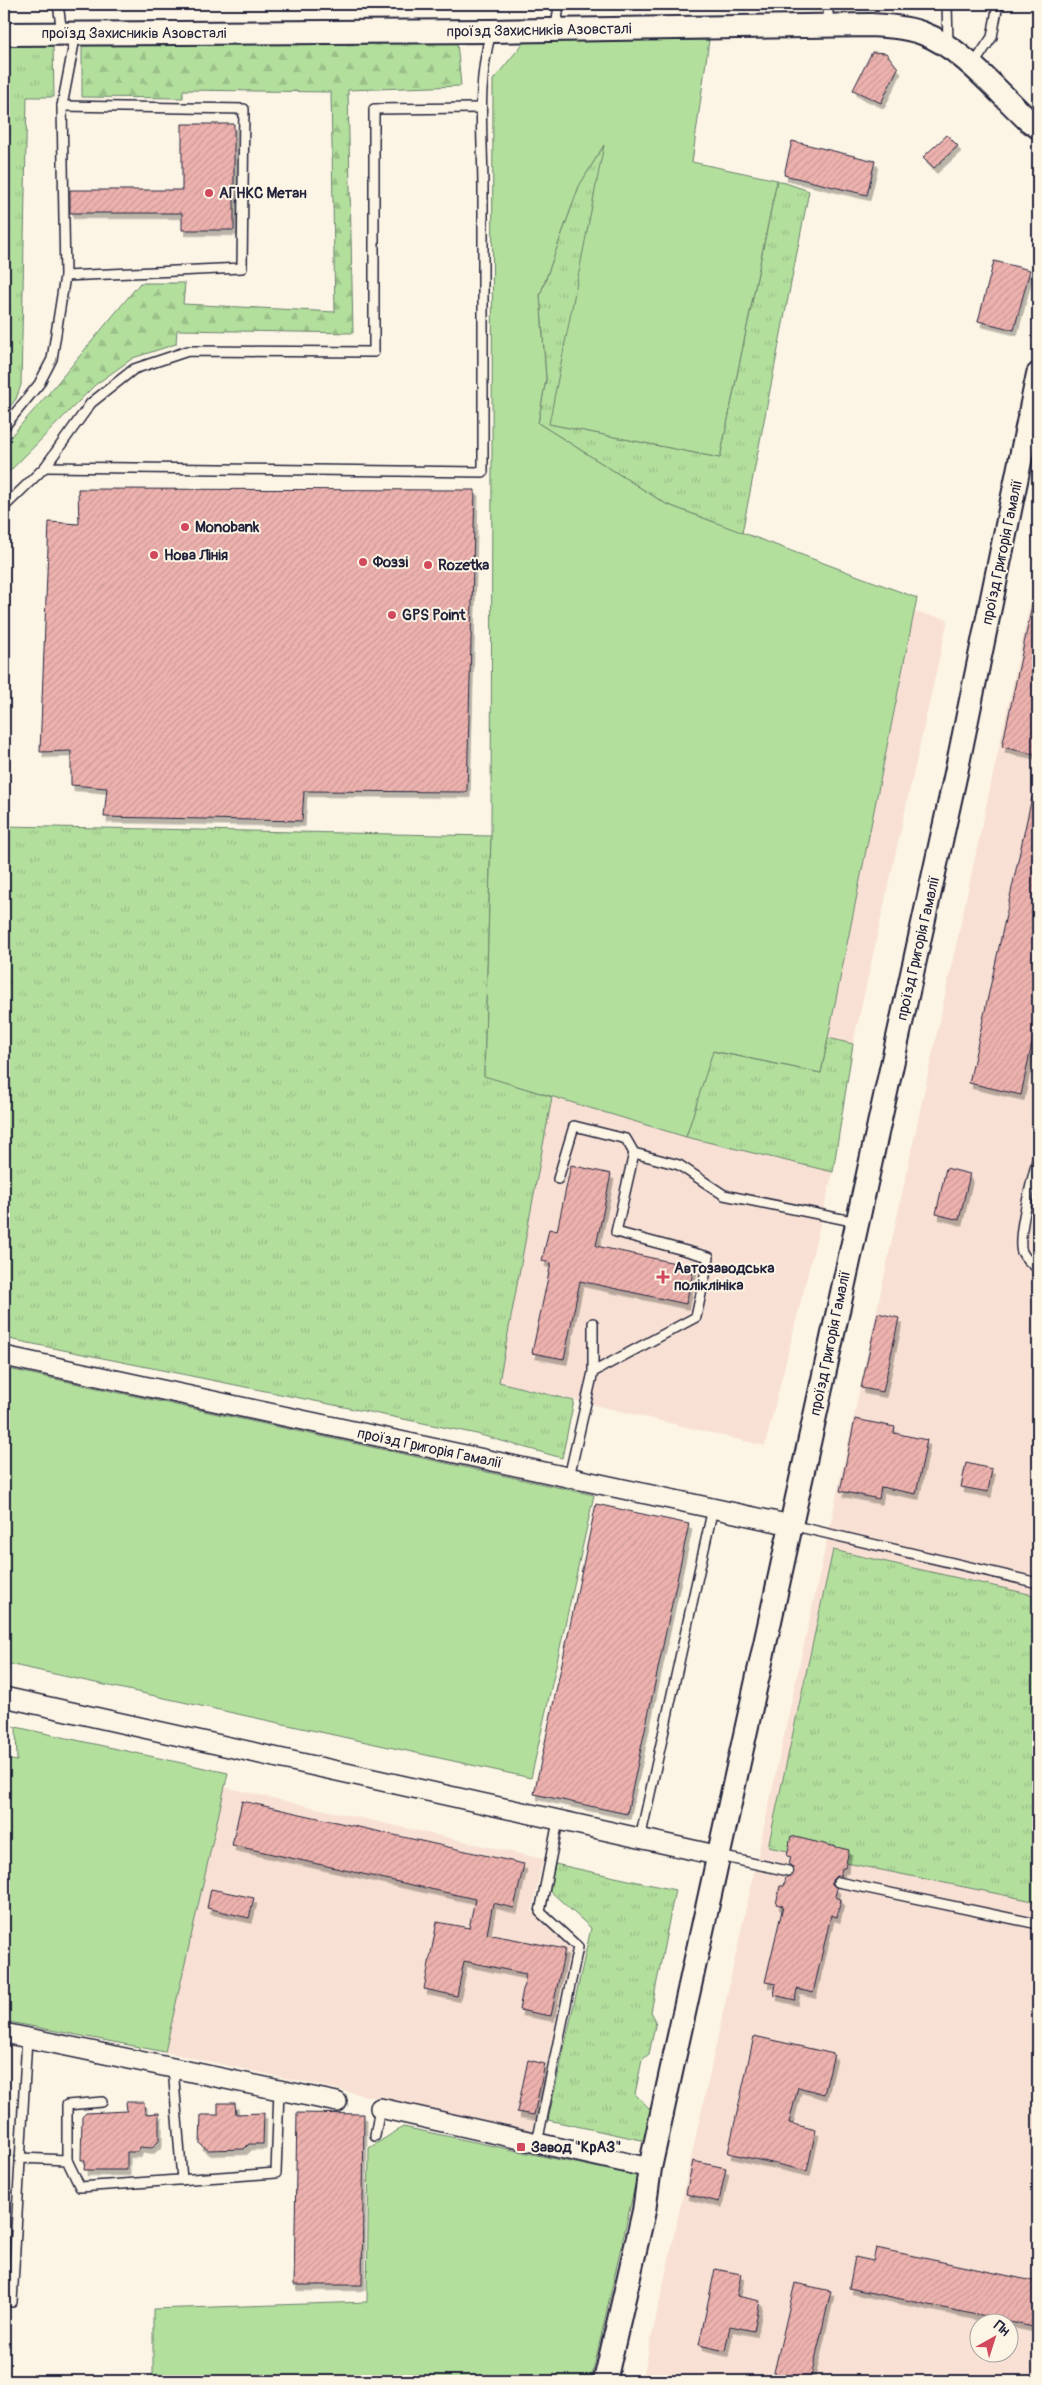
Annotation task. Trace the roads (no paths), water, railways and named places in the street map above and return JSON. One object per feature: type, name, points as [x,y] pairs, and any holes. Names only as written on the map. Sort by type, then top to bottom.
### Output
[{"type":"street","name":"проїзд Захисників Азовсталі","points":[[4,34],[491,32],[828,15],[896,26],[923,33],[948,46],[1038,127]]},
{"type":"street","name":"проїзд Григорія Гамалії","points":[[4,1356],[791,1525],[956,773],[1038,374]]},
{"type":"street","points":[[605,2381],[644,2211],[650,2168],[720,1856],[791,1525]]},
{"type":"street","points":[[4,1697],[720,1856]]},
{"type":"street","points":[[4,2033],[337,2102]]},
{"type":"street","points":[[380,2108],[650,2168]]},
{"type":"lane","points":[[4,428],[48,370],[52,359],[64,276],[62,106],[69,33],[58,4]]},
{"type":"lane","points":[[556,29],[559,4]]},
{"type":"lane","points":[[947,4],[948,46]]},
{"type":"lane","points":[[972,67],[992,37],[998,4]]},
{"type":"lane","points":[[45,467],[483,472],[483,186],[480,108],[484,58],[491,32]]},
{"type":"lane","points":[[62,106],[244,110],[242,268],[64,276]]},
{"type":"lane","points":[[4,507],[45,467],[91,403],[134,369],[188,350],[374,352],[374,109],[480,108]]},
{"type":"lane","points":[[558,1178],[574,1126],[626,1140],[634,1153],[678,1165],[724,1195],[857,1222]]},
{"type":"lane","points":[[594,1372],[696,1317],[709,1257],[616,1232],[634,1153]]},
{"type":"lane","points":[[1038,1156],[1021,1237],[1022,1251],[1033,1265],[1038,1268]]},
{"type":"lane","points":[[569,1478],[594,1372],[593,1323]]},
{"type":"lane","points":[[640,1839],[713,1508]]},
{"type":"lane","points":[[791,1525],[1038,1583]]},
{"type":"lane","points":[[537,2143],[578,1947],[540,1912],[558,1821]]},
{"type":"lane","points":[[720,1856],[788,1871]]},
{"type":"lane","points":[[838,1882],[1038,1924]]},
{"type":"lane","points":[[12,2302],[27,2038]]},
{"type":"lane","points":[[173,2068],[182,2180]]},
{"type":"lane","points":[[102,2102],[67,2105],[67,2160],[80,2187],[276,2174],[279,2090]]},
{"type":"lane","points":[[375,2136],[380,2108]]},
{"type":"lane","points":[[20,2158],[67,2160]]},
{"type":"place","name":"АГНКС Метан","points":[[209,193]]},
{"type":"place","name":"Monobank","points":[[185,527]]},
{"type":"place","name":"Нова Лінія","points":[[154,555]]},
{"type":"place","name":"Фоззі","points":[[363,562]]},
{"type":"place","name":"Rozetka","points":[[428,565]]},
{"type":"place","name":"GPS Point","points":[[392,615]]},
{"type":"place","name":"Автозаводська поліклініка","points":[[663,1277]]},
{"type":"place","name":"Завод \"КрАЗ\"","points":[[521,2147]]}]
